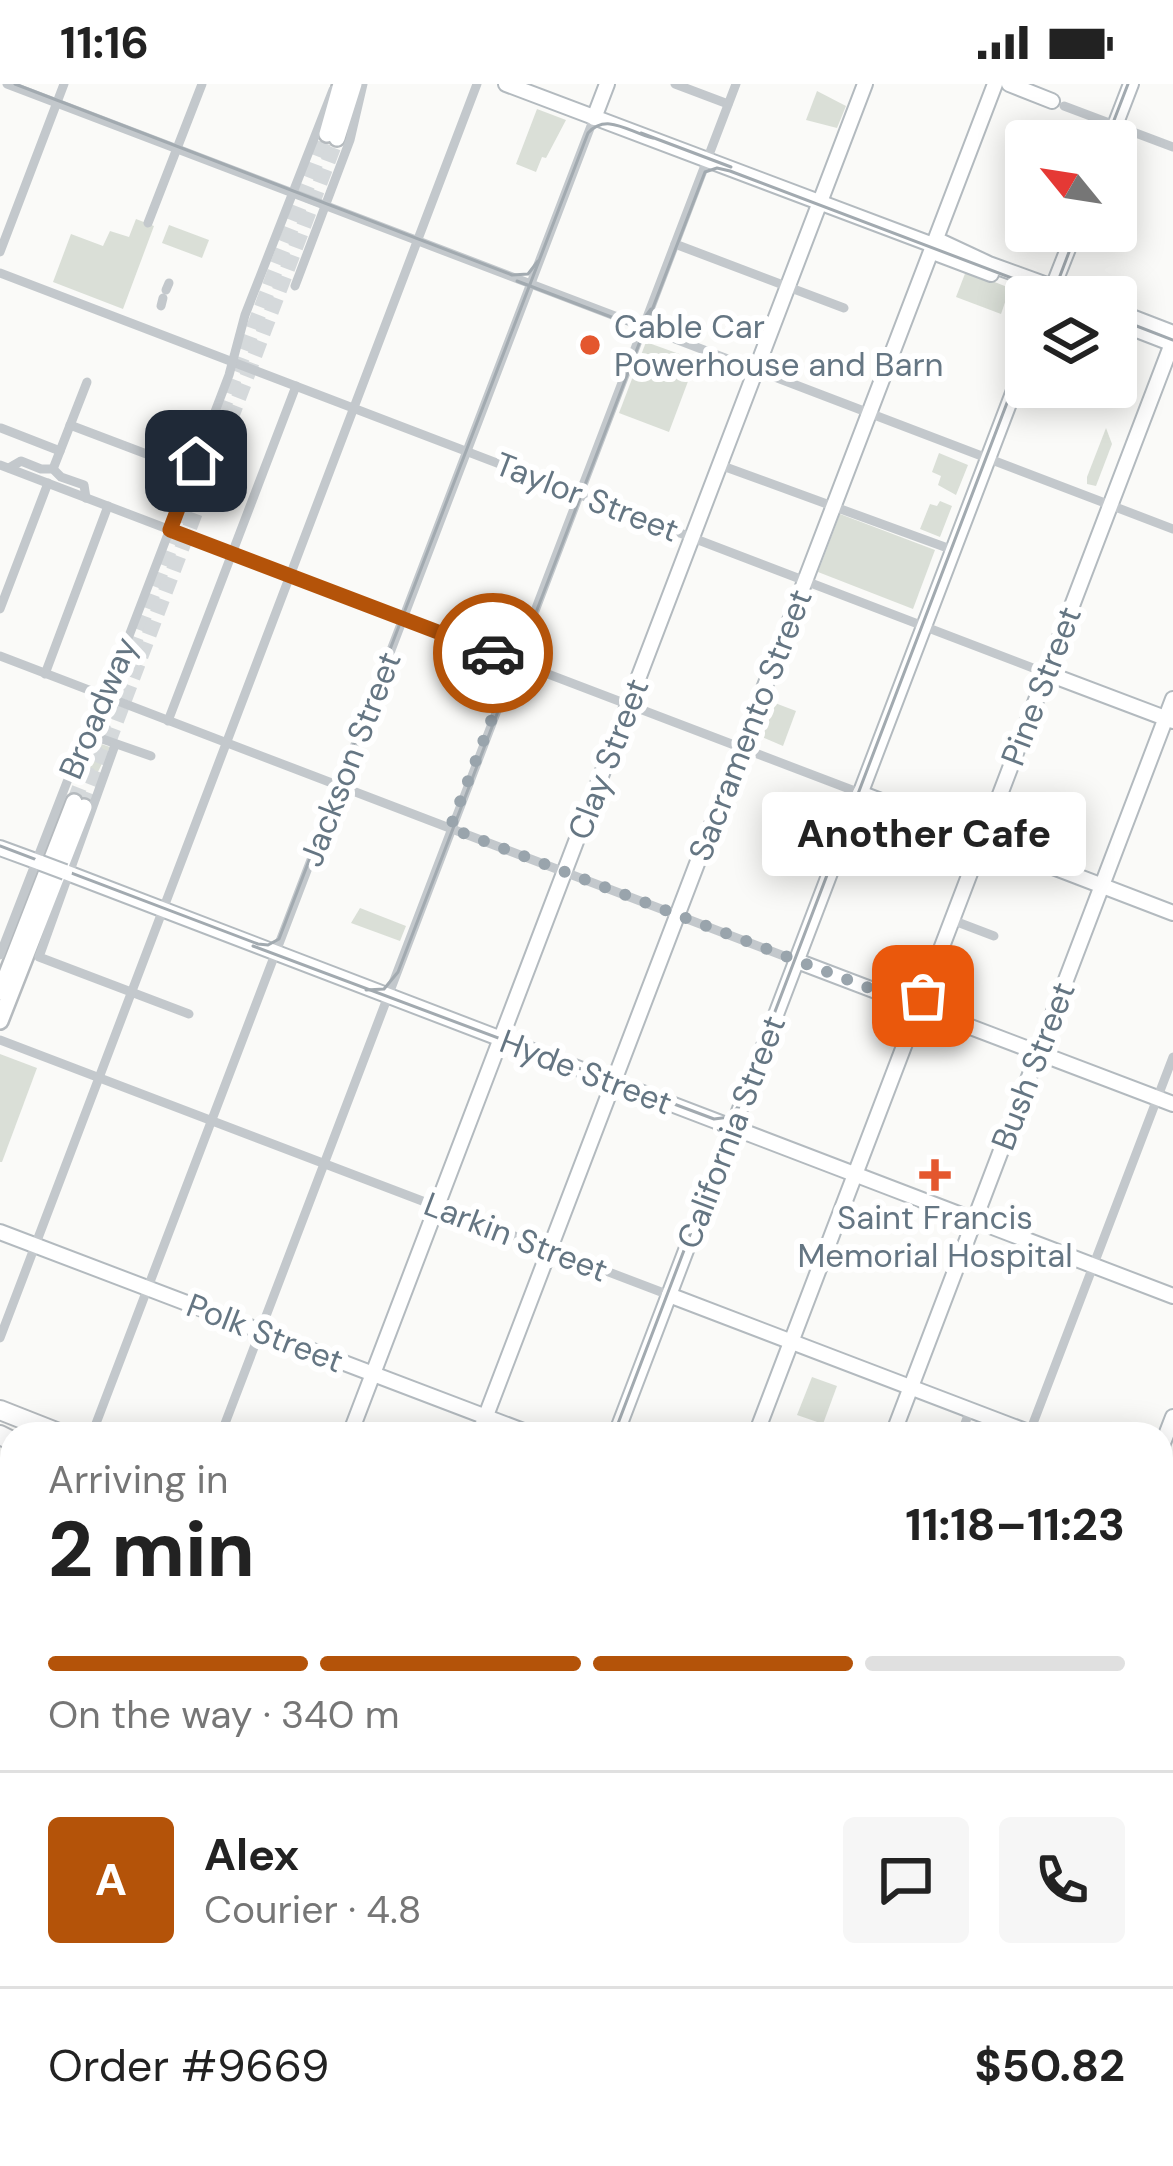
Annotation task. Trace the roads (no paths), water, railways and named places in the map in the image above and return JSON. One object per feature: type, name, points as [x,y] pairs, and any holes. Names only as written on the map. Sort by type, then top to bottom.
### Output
[{"type":"highway","points":[[0,1409],[32,1422]]},
{"type":"main road","name":"Broadway","points":[[337,84],[332,136],[358,84]]},
{"type":"main road","name":"Broadway","points":[[0,992],[79,805],[0,1021]]},
{"type":"street","points":[[7,84],[1173,530]]},
{"type":"street","points":[[0,252],[64,84]]},
{"type":"street","points":[[148,223],[202,84]]},
{"type":"street","name":"Broadway","points":[[0,955],[72,769],[92,735],[233,361],[245,316],[337,84]]},
{"type":"street","name":"Broadway","points":[[295,286],[350,140],[358,84]]},
{"type":"street","points":[[0,1338],[477,84]]},
{"type":"street","points":[[506,84],[820,203],[828,199],[851,207],[879,224],[933,245],[943,242],[1014,276]]},
{"type":"street","name":"Jackson Street","points":[[97,1422],[607,84]]},
{"type":"street","points":[[675,84],[728,104]]},
{"type":"street","points":[[226,1422],[736,84]]},
{"type":"street","name":"Clay Street","points":[[355,1422],[866,84]]},
{"type":"street","name":"Sacramento Street","points":[[484,1422],[995,84]]},
{"type":"street","points":[[1009,84],[1102,120]]},
{"type":"street","points":[[1117,120],[1131,84]]},
{"type":"street","points":[[1137,133],[1173,147]]},
{"type":"street","points":[[805,242],[822,249]]},
{"type":"street","points":[[675,244],[844,308]]},
{"type":"street","name":"Taylor Street","points":[[0,273],[1169,720]]},
{"type":"street","points":[[151,331],[163,298]]},
{"type":"street","points":[[1137,322],[1173,340]]},
{"type":"street","points":[[1137,329],[1173,340]]},
{"type":"street","name":"Pine Street","points":[[761,1422],[1173,340]]},
{"type":"street","points":[[53,469],[87,382]]},
{"type":"street","points":[[168,721],[296,386]]},
{"type":"street","name":"California Street","points":[[620,1422],[1007,408]]},
{"type":"street","points":[[70,425],[157,458]]},
{"type":"street","points":[[1,428],[60,452]]},
{"type":"street","points":[[5,466],[21,461],[53,469],[84,485],[86,497]]},
{"type":"street","points":[[720,465],[953,550]]},
{"type":"street","points":[[5,466],[1173,913]]},
{"type":"street","points":[[0,609],[49,483]]},
{"type":"street","points":[[45,674],[108,506]]},
{"type":"street","points":[[0,656],[1173,1104]]},
{"type":"street","name":"Bush Street","points":[[897,1422],[1169,720],[1173,699]]},
{"type":"street","points":[[92,735],[151,756]]},
{"type":"street","name":"Broadway","points":[[115,745],[38,957],[129,992]]},
{"type":"street","name":"Hyde Street","points":[[0,848],[1173,1296]]},
{"type":"street","points":[[952,920],[994,936]]},
{"type":"street","points":[[129,992],[189,1014]]},
{"type":"street","name":"Larkin Street","points":[[0,1040],[1000,1422]]},
{"type":"street","points":[[1036,1422],[1173,1058]]},
{"type":"street","name":"Polk Street","points":[[0,1232],[499,1422]]},
{"type":"street","points":[[966,1422],[970,1410]]},
{"type":"tunnel","points":[[74,802],[327,134]]},
{"type":"tunnel","points":[[84,807],[337,138]]},
{"type":"tram line","points":[[15,84],[512,275],[528,274],[538,261]]},
{"type":"tram line","points":[[1114,120],[1128,84]]},
{"type":"tram line","points":[[0,846],[258,944],[279,939],[588,133],[611,124],[653,138]]},
{"type":"tram line","points":[[641,133],[731,167]]},
{"type":"tram line","points":[[366,990],[384,989],[398,972],[705,172],[730,171],[1007,276]]},
{"type":"tram line","points":[[1060,276],[1069,252]]},
{"type":"tram line","points":[[517,281],[627,323],[642,321],[651,309]]},
{"type":"tram line","points":[[1137,326],[1173,340]]},
{"type":"tram line","points":[[619,1422],[1005,408]]},
{"type":"tram line","points":[[253,946],[714,1119],[730,1117],[741,1103]]},
{"type":"place","name":"Cable Car Powerhouse and Barn","points":[[590,345]]},
{"type":"place","name":"Another Cafe","points":[[923,996]]},
{"type":"place","name":"Saint Francis Memorial Hospital","points":[[935,1175]]}]
